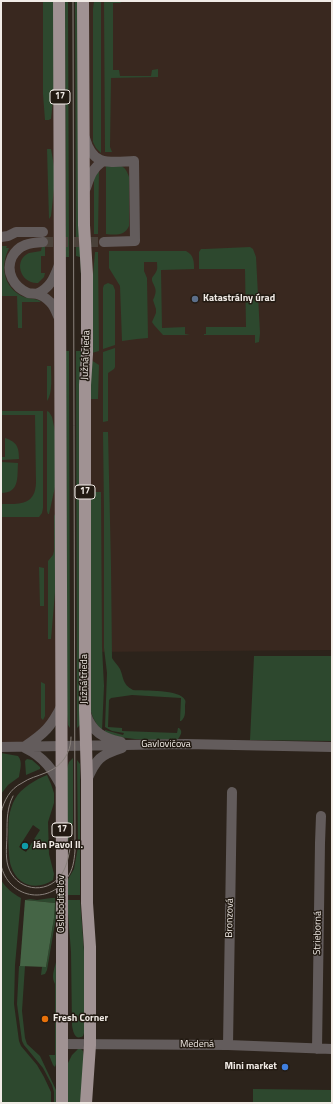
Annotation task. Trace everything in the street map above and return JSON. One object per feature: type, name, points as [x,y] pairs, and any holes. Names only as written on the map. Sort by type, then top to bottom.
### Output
[{"type":"main road","name":"17","points":[[60,1],[62,705]]},
{"type":"main road","name":"Južná trieda","points":[[83,1],[84,194],[87,274],[87,354],[84,385],[85,710]]},
{"type":"main road","name":"Osloboditeľov","points":[[62,705],[62,1103]]},
{"type":"main road","name":"17","points":[[85,710],[87,780],[87,903],[90,947],[90,1045],[86,1103]]},
{"type":"street","points":[[84,134],[87,146],[97,159],[103,161],[134,161],[135,241],[104,242]]},
{"type":"street","points":[[84,194],[92,172],[97,165],[103,161]]},
{"type":"street","points":[[1,237],[8,236],[16,232],[43,237],[22,246],[16,252],[10,263],[10,275],[15,284],[28,293],[37,294],[50,301],[60,320]]},
{"type":"street","points":[[37,294],[50,284],[60,262]]},
{"type":"street","points":[[23,747],[47,730],[62,705]]},
{"type":"street","points":[[85,710],[92,728],[99,734],[109,739],[130,745]]},
{"type":"street","name":"Gavlovičova","points":[[1,747],[186,744],[332,747]]},
{"type":"street","points":[[87,780],[94,765],[100,758],[107,753],[130,745]]},
{"type":"street","points":[[23,747],[34,752],[46,763],[62,788]]},
{"type":"street","name":"Bronzová","points":[[228,1045],[232,792]]},
{"type":"street","name":"Strieborná","points":[[317,1049],[321,816]]},
{"type":"street","name":"Medená","points":[[62,1044],[228,1045],[332,1049]]},
{"type":"shaded area","points":[[1,1],[59,1],[62,705],[36,739],[1,747]]},
{"type":"shaded area","points":[[83,1],[332,1],[332,650],[85,652]]},
{"type":"green space","points":[[43,1],[54,1],[54,90],[51,119],[49,120],[45,120],[43,94]]},
{"type":"green space","points":[[65,1],[68,1],[69,257],[65,257],[65,351],[69,351],[70,728],[68,725],[67,715],[66,384],[64,344],[64,264],[66,224]]},
{"type":"green space","points":[[75,1],[78,1],[82,278],[80,725],[77,728],[76,351],[81,351],[81,276],[80,257],[76,256]]},
{"type":"green space","points":[[94,1],[101,1],[101,153],[93,142]]},
{"type":"green space","points":[[104,1],[123,1],[120,3],[113,3],[113,70],[119,70],[120,76],[151,76],[152,70],[158,69],[158,77],[111,78],[110,147],[112,152],[105,152]]},
{"type":"green space","points":[[47,149],[51,149],[55,180],[51,216],[49,219]]},
{"type":"green space","points":[[119,165],[126,170],[129,177],[129,226],[125,232],[116,235],[106,234],[106,166]]},
{"type":"green space","points":[[99,171],[98,234],[94,234],[94,177]]},
{"type":"green space","points":[[1,246],[7,246],[6,248],[9,248],[6,255],[4,269],[5,276],[12,288],[24,297],[41,302],[22,302],[22,328],[18,328],[17,296],[1,296]]},
{"type":"green space","points":[[42,246],[45,246],[45,256],[41,256],[41,273],[45,273],[44,277],[38,283],[32,282],[23,276],[20,266],[21,261],[24,256],[29,253],[41,251]]},
{"type":"green space","points":[[250,247],[253,249],[256,257],[260,333],[259,342],[255,343],[255,335],[204,335],[206,334],[206,327],[246,327],[245,269],[199,269],[199,252],[201,249]]},
{"type":"green space","points":[[109,251],[186,251],[191,255],[194,261],[194,269],[161,270],[162,328],[185,327],[185,334],[190,335],[163,335],[152,322],[156,313],[153,300],[156,292],[152,278],[157,270],[157,262],[144,262],[144,271],[147,278],[148,338],[122,341],[120,286],[109,268]]},
{"type":"green space","points":[[95,252],[98,252],[99,351],[92,353],[92,287]]},
{"type":"green space","points":[[108,283],[113,285],[115,290],[115,345],[103,349],[103,288],[104,285]]},
{"type":"green space","points":[[115,348],[115,367],[108,373],[108,421],[103,422],[103,352]]},
{"type":"green space","points":[[91,360],[99,365],[98,399],[90,399]]},
{"type":"green space","points":[[47,366],[51,366],[51,389],[47,401]]},
{"type":"green space","points":[[1,411],[43,411],[43,508],[39,517],[1,517],[1,504],[14,504],[29,500],[33,496],[36,483],[35,415],[1,415]]},
{"type":"green space","points":[[47,411],[52,417],[56,436],[55,487],[49,514],[47,511]]},
{"type":"green space","points":[[103,432],[108,432],[112,658],[120,669],[124,681],[129,688],[133,690],[169,692],[182,696],[185,700],[185,712],[183,719],[180,721],[181,698],[132,695],[111,698],[109,700],[108,727],[122,728],[122,731],[177,733],[179,728],[181,733],[178,739],[132,739],[105,733],[105,730],[123,735],[124,733],[112,731],[105,727],[107,673],[104,648]]},
{"type":"green space","points":[[5,438],[15,443],[19,459],[1,460],[1,457],[5,457]]},
{"type":"green space","points":[[1,462],[18,463],[17,479],[14,487],[12,490],[1,493]]},
{"type":"green space","points":[[90,492],[101,492],[102,647],[104,686],[102,731],[94,720],[90,708]]},
{"type":"green space","points":[[55,514],[56,581],[51,639],[48,639],[48,561],[53,555],[54,551]]},
{"type":"green space","points":[[39,567],[44,568],[44,606],[40,606]]},
{"type":"green space","points":[[254,656],[332,656],[332,741],[250,740]]},
{"type":"green space","points":[[41,682],[45,684],[45,716],[43,720],[41,718]]},
{"type":"green space","points":[[1,753],[18,756],[21,763],[19,777],[8,785],[1,794]]},
{"type":"green space","points":[[73,758],[73,822],[67,846],[67,768],[69,762]]},
{"type":"green space","points":[[27,759],[32,760],[40,767],[40,769],[26,775],[25,761]]},
{"type":"green space","points":[[77,760],[80,764],[80,895],[67,895],[67,881],[74,869],[78,847]]},
{"type":"green space","points":[[47,775],[54,793],[54,803],[48,822],[49,854],[54,874],[53,880],[34,886],[28,885],[18,878],[11,866],[8,835],[9,817],[12,805],[21,791],[33,782]],"holes":[[[33,825],[40,830],[26,852],[19,847]]]},
{"type":"green space","points":[[1,880],[5,886],[21,898],[15,965],[14,1004],[19,1041],[21,1046],[37,1065],[44,1077],[51,1092],[51,1103],[1,1103]]},
{"type":"green space","points":[[55,898],[56,917],[47,970],[45,974],[41,975],[42,967],[46,967],[55,903],[25,900]]},
{"type":"green space","points":[[25,900],[55,903],[46,967],[20,966]]},
{"type":"green space","points":[[67,900],[80,900],[84,951],[84,1033],[83,1036],[80,1037],[76,1037],[72,1025],[71,952]]},
{"type":"green space","points":[[56,962],[55,1067],[49,1055],[55,1055],[55,984],[53,976]]},
{"type":"green space","points":[[19,966],[25,966],[22,1011],[25,1038],[27,1044],[40,1056],[56,1090],[56,1103],[54,1103],[54,1092],[52,1085],[43,1068],[22,1041],[17,1004]]},
{"type":"green space","points":[[78,1049],[83,1051],[84,1056],[81,1103],[67,1103],[68,1063],[72,1055]]},
{"type":"green space","points":[[253,1089],[332,1090],[332,1103],[253,1103]]},
{"type":"tunnel","points":[[43,242],[104,242]]},
{"type":"tram line","points":[[1,865],[5,876],[12,885],[20,891],[40,895],[59,887],[67,878],[72,869],[75,851],[73,1]]},
{"type":"tram line","points":[[1,813],[6,799],[14,788],[51,770],[64,759],[71,743],[71,737]]},
{"type":"tram line","points":[[13,796],[8,814],[6,854],[8,866],[17,880],[24,885],[39,888],[55,882],[65,867],[72,840]]},
{"type":"place","name":"Katastrálny úrad","points":[[195,299]]},
{"type":"place","name":"Ján Pavol II.","points":[[25,846]]},
{"type":"place","name":"Fresh Corner","points":[[45,1019]]},
{"type":"place","name":"Mini market","points":[[285,1067]]}]
